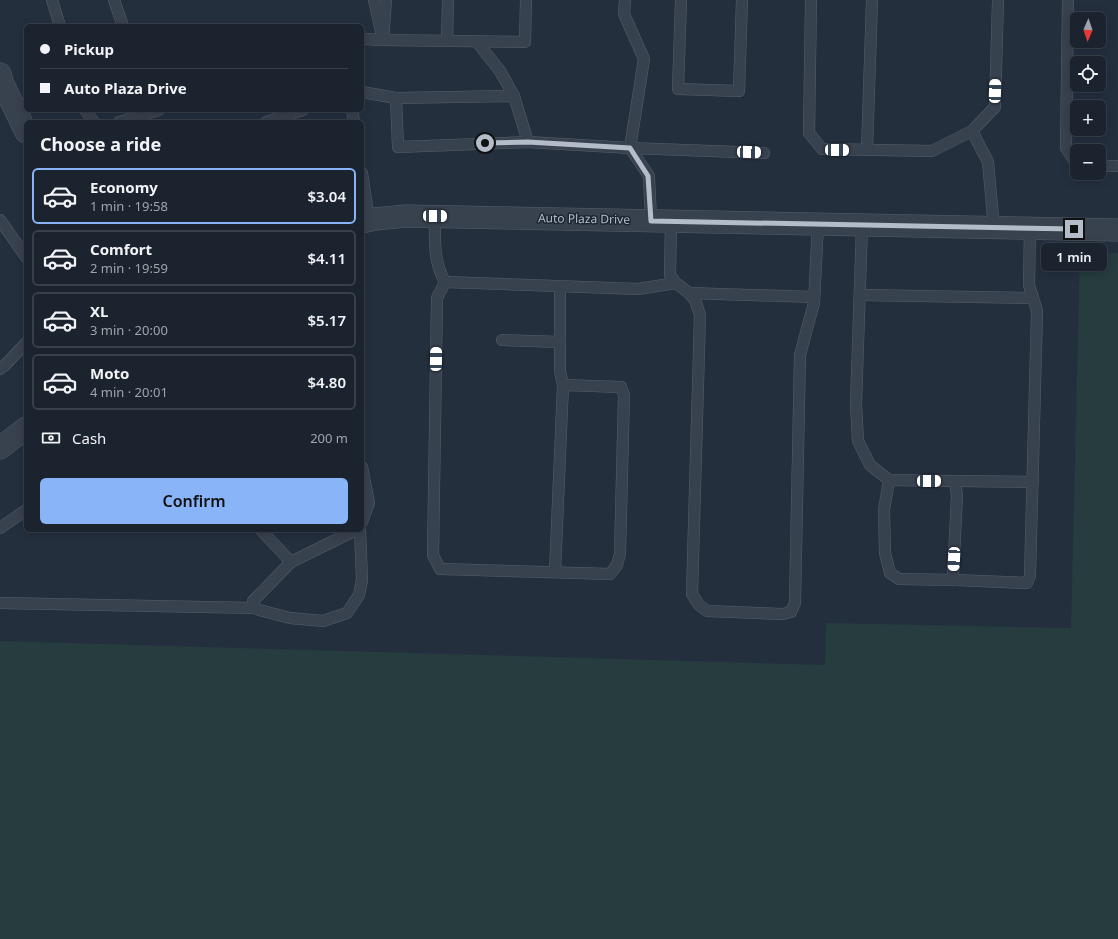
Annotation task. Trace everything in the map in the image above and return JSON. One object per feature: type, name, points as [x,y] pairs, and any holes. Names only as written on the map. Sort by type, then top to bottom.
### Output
[{"type":"street","points":[[1,79],[24,128]]},
{"type":"street","name":"Auto Plaza Drive","points":[[366,221],[406,216],[435,216],[1118,230]]},
{"type":"street","points":[[0,448],[24,430]]},
{"type":"lane","points":[[52,0],[59,24]]},
{"type":"lane","points":[[114,0],[122,24]]},
{"type":"lane","points":[[374,0],[383,40]]},
{"type":"lane","points":[[383,40],[386,0]]},
{"type":"lane","points":[[448,0],[448,41]]},
{"type":"lane","points":[[364,39],[525,42],[526,0]]},
{"type":"lane","points":[[625,0],[624,14],[644,59],[630,148],[648,176],[661,221],[670,275],[676,283],[689,293],[695,300],[700,315],[692,594],[699,606],[707,611],[783,614],[791,612],[795,602],[800,355],[814,302],[818,224]]},
{"type":"lane","points":[[681,0],[678,89],[739,91],[742,0]]},
{"type":"lane","points":[[811,0],[809,133],[822,149],[932,151],[972,131],[995,106],[998,0]]},
{"type":"lane","points":[[867,150],[872,0]]},
{"type":"lane","points":[[1068,0],[1066,148],[1070,154]]},
{"type":"lane","points":[[477,42],[500,71],[514,96],[528,142]]},
{"type":"lane","points":[[364,92],[396,98],[514,96]]},
{"type":"lane","points":[[396,98],[398,147],[528,142],[630,148],[764,153]]},
{"type":"lane","points":[[126,120],[152,112]]},
{"type":"lane","points":[[272,120],[297,112]]},
{"type":"lane","points":[[972,131],[988,162],[994,228]]},
{"type":"lane","points":[[1106,166],[1118,166]]},
{"type":"lane","points":[[364,197],[366,221]]},
{"type":"lane","points":[[435,216],[436,258],[439,272],[445,282]]},
{"type":"lane","points":[[0,220],[24,254]]},
{"type":"lane","points":[[862,225],[856,404],[858,441],[870,465],[889,480],[1033,482]]},
{"type":"lane","points":[[889,480],[884,510],[886,553],[890,573],[898,579],[1027,582],[1030,576],[1037,311],[1029,285],[1030,229]]},
{"type":"lane","points":[[445,282],[638,289],[676,283]]},
{"type":"lane","points":[[445,282],[437,298],[433,556],[440,569],[610,574],[617,565],[620,554],[624,395],[621,388],[563,386]]},
{"type":"lane","points":[[555,572],[563,386],[560,371],[560,286]]},
{"type":"lane","points":[[689,293],[814,297]]},
{"type":"lane","points":[[860,295],[1033,298]]},
{"type":"lane","points":[[502,340],[560,342]]},
{"type":"lane","points":[[0,369],[24,345]]},
{"type":"lane","points":[[364,477],[369,503],[364,517]]},
{"type":"lane","points":[[955,481],[957,496],[953,575],[955,580]]},
{"type":"lane","points":[[0,528],[24,511]]},
{"type":"lane","points":[[263,532],[291,562]]},
{"type":"lane","points":[[255,608],[253,601],[291,562],[352,532]]},
{"type":"lane","points":[[0,603],[255,608],[290,618],[323,621],[347,613],[359,595],[362,580],[360,532]]},
{"type":"green space","points":[[1080,252],[1118,253],[1118,939],[0,939],[0,641],[825,665],[826,623],[1071,628]]},
{"type":"route","points":[[485,143],[528,142],[630,148],[648,176],[651,221],[1074,229]]}]
